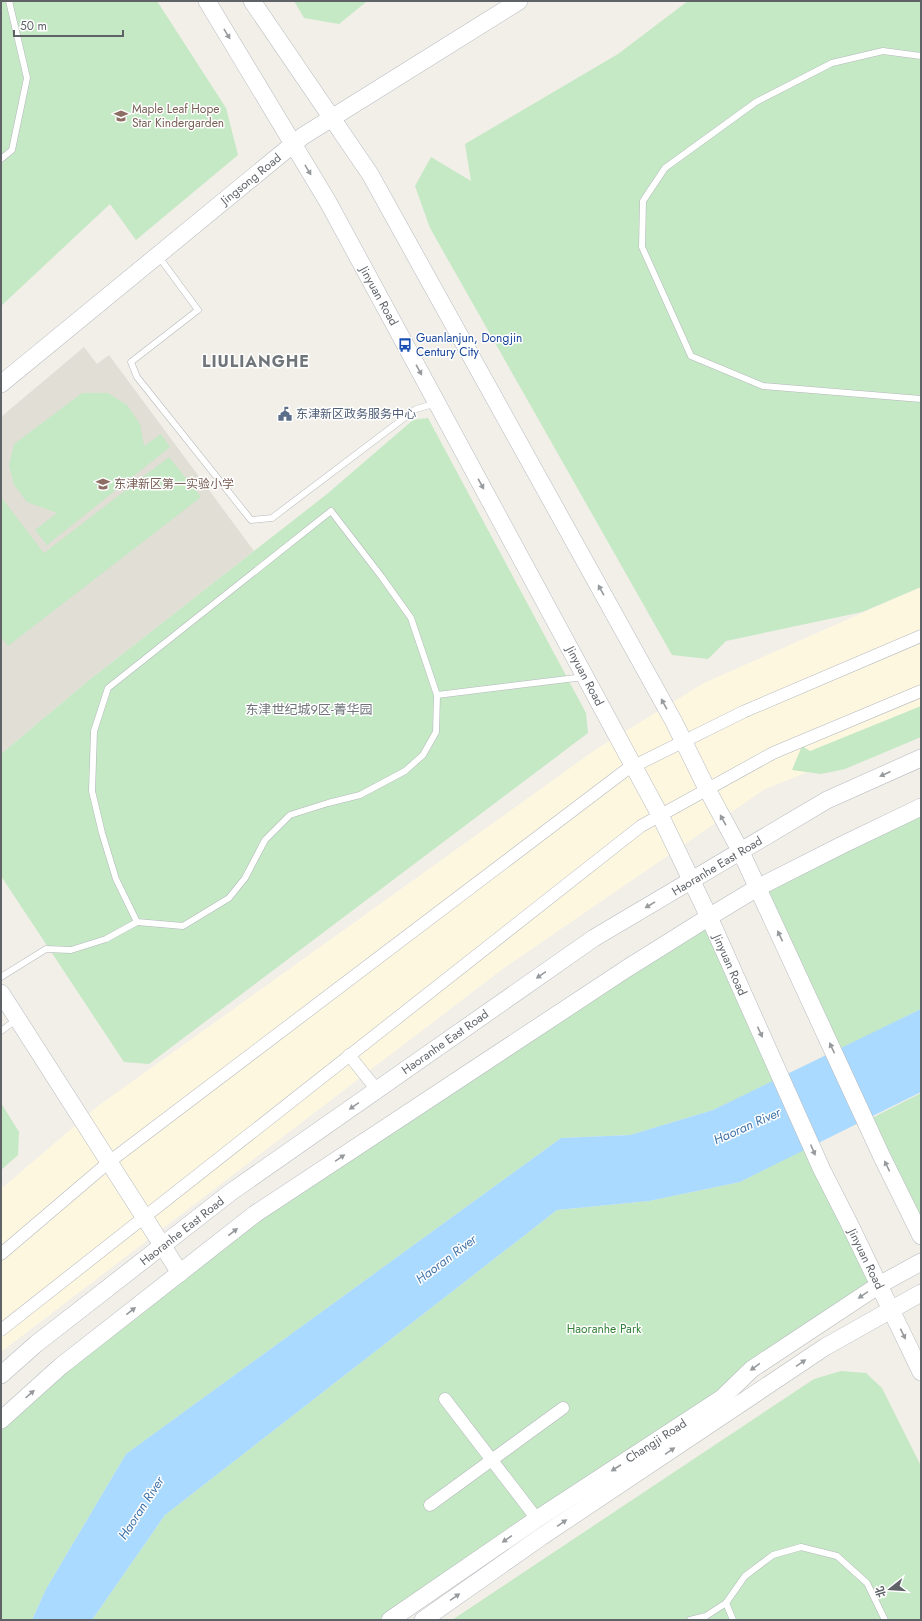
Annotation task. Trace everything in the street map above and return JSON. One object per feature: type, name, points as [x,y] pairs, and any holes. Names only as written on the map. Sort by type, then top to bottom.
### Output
[{"type":"main road","points":[[252,1],[377,187],[684,742],[707,790],[741,852],[921,1236]]},
{"type":"main road","name":"Jingsong Road","points":[[1,384],[303,136],[519,1]]},
{"type":"main road","name":"Jinyuan Road","points":[[207,2],[328,202],[660,815],[709,917],[822,1170],[921,1372]]},
{"type":"main road","name":"Haoranhe East Road","points":[[1,1375],[36,1344],[231,1192],[594,938],[827,800],[921,758]]},
{"type":"main road","points":[[1,1420],[61,1366],[255,1214],[626,969],[709,917],[757,888],[921,807]]},
{"type":"main road","points":[[1,993],[180,1273]]},
{"type":"main road","name":"Changji Road","points":[[390,1620],[537,1519],[722,1398],[752,1369],[879,1285],[921,1262]]},
{"type":"main road","name":"Changji Road","points":[[423,1620],[541,1537],[825,1347],[921,1293]]},
{"type":"street","points":[[1,1254],[109,1162],[626,770],[743,712],[921,636]]},
{"type":"street","points":[[1,1330],[641,826],[773,753],[921,691]]},
{"type":"street","points":[[349,1055],[377,1090]]},
{"type":"street","points":[[445,1399],[537,1519]]},
{"type":"street","points":[[430,1505],[563,1408]]},
{"type":"lane","points":[[1,159],[12,150],[27,78],[10,1]]},
{"type":"lane","points":[[921,56],[884,51],[832,63],[756,102],[665,168],[643,201],[642,247],[691,356],[763,386],[921,399]]},
{"type":"lane","points":[[158,255],[198,310],[130,362],[137,377],[251,520],[272,518],[416,409],[437,403]]},
{"type":"lane","points":[[1,977],[46,949],[71,950],[106,939],[137,922],[183,926],[229,898],[245,878],[265,840],[290,815],[328,803],[360,796],[405,771],[423,755],[436,732],[437,695],[411,618],[331,511],[108,688],[94,731],[92,791],[102,833],[116,879],[137,922]]},
{"type":"lane","points":[[437,695],[586,676]]},
{"type":"lane","points":[[1,1031],[17,1019]]},
{"type":"lane","points":[[690,1620],[706,1616],[726,1603],[745,1576],[773,1555],[802,1547],[837,1556],[867,1583],[885,1620]]},
{"type":"lane","points":[[726,1603],[733,1620]]},
{"type":"shaded area","name":"东津新区第一实验小学","points":[[84,347],[97,364],[109,355],[254,551],[88,681],[1,754],[1,417]]},
{"type":"shaded area","points":[[921,587],[921,727],[765,789],[504,968],[1,1352],[1,1189],[98,1106],[598,748],[704,683]]},
{"type":"green space","points":[[1,1],[157,1],[226,108],[238,155],[136,240],[110,204],[1,306]]},
{"type":"green space","points":[[294,1],[366,2],[339,24],[304,18]]},
{"type":"green space","points":[[688,1],[921,1],[921,587],[862,612],[726,641],[708,659],[672,655],[430,228],[415,186],[431,157],[471,181],[465,144],[618,54]]},
{"type":"green space","points":[[82,393],[108,393],[127,405],[140,424],[144,446],[161,434],[170,447],[47,545],[35,530],[57,513],[27,502],[14,485],[9,465],[14,444]]},
{"type":"green space","points":[[428,418],[586,713],[588,733],[149,1064],[124,1062],[1,876],[1,754],[88,681],[327,494],[413,420]]},
{"type":"green space","points":[[169,457],[201,497],[8,646],[1,637],[1,497],[44,553]]},
{"type":"green space","points":[[921,706],[921,737],[845,769],[821,774],[792,770],[802,746],[810,751]]},
{"type":"green space","points":[[921,807],[921,1009],[834,1052],[757,888]]},
{"type":"green space","points":[[709,917],[781,1078],[713,1110],[630,1135],[561,1138],[126,1454],[46,1589],[32,1620],[1,1620],[1,1420],[255,1214]]},
{"type":"green space","points":[[921,1093],[921,1236],[866,1121]]},
{"type":"green space","points":[[1,1103],[19,1132],[18,1155],[1,1170]]},
{"type":"green space","name":"Haoranhe Park","points":[[811,1146],[879,1285],[390,1620],[92,1620],[165,1515],[557,1210],[649,1201],[740,1182]]},
{"type":"green space","points":[[841,1371],[866,1373],[882,1388],[921,1466],[921,1620],[452,1620],[814,1379]]},
{"type":"water","name":"Haoran River","points":[[921,1009],[921,1092],[740,1182],[649,1201],[557,1210],[165,1515],[92,1620],[32,1620],[46,1589],[126,1454],[561,1138],[630,1135],[713,1110]]},
{"type":"place","name":"Maple Leaf Hope Star Kindergarden","points":[[121,116]]},
{"type":"place","name":"Guanlanjun, Dongjin Century City","points":[[405,345]]},
{"type":"place","name":"东津新区政务服务中心","points":[[285,414]]},
{"type":"place","name":"东津新区第一实验小学","points":[[103,484]]},
{"type":"district","name":"LIULIANGHE","points":[[256,361]]},
{"type":"district","name":"东津世纪城9区-菁华园","points":[[309,709]]}]
